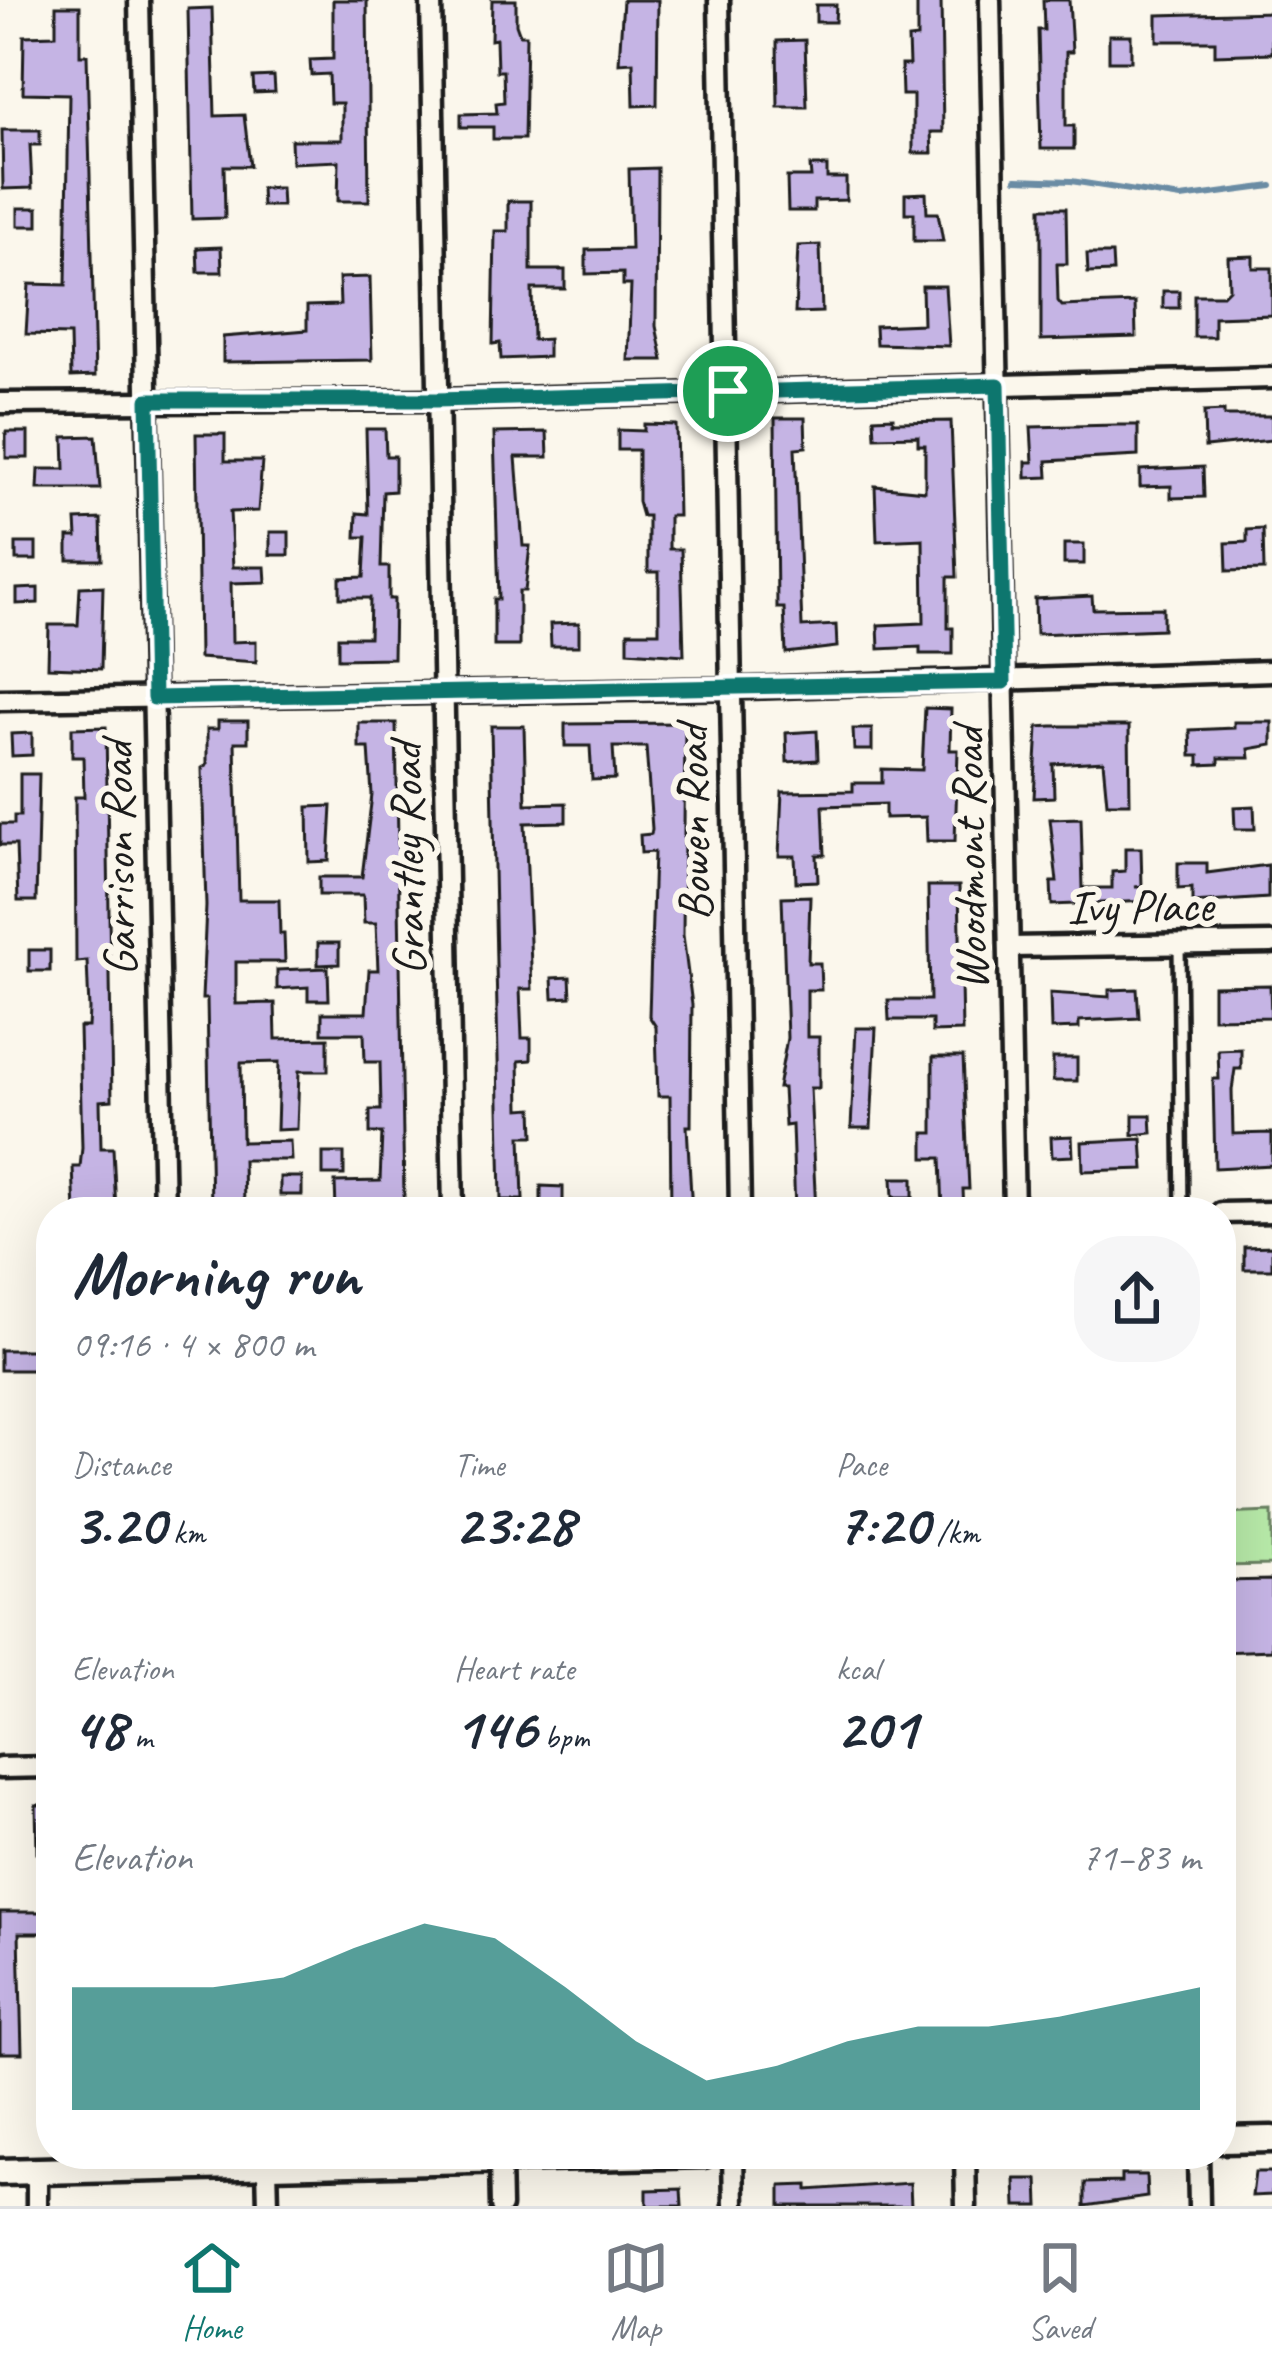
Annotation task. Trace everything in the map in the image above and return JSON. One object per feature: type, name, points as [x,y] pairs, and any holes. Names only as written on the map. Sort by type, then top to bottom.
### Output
[{"type":"main road","points":[[1236,2140],[1272,2139]]},
{"type":"main road","points":[[0,2172],[66,2169]]},
{"type":"street","name":"Garrison Road","points":[[140,0],[164,1197]]},
{"type":"street","name":"Grantley Road","points":[[431,0],[453,1197]]},
{"type":"street","name":"Bowen Road","points":[[719,0],[740,1197]]},
{"type":"street","name":"Woodmont Road","points":[[990,0],[1014,1197]]},
{"type":"street","points":[[0,403],[436,400],[1272,378]]},
{"type":"street","points":[[0,700],[1004,682],[1272,671]]},
{"type":"street","name":"Ivy Place","points":[[1010,947],[1272,943]]},
{"type":"street","points":[[1236,1213],[1272,1212]]},
{"type":"street","points":[[0,1768],[36,1767]]},
{"type":"street","points":[[268,2169],[268,2206]]},
{"type":"street","points":[[500,2169],[501,2206]]},
{"type":"street","points":[[733,2169],[734,2206]]},
{"type":"street","points":[[965,2169],[966,2206]]},
{"type":"street","points":[[1198,2169],[1199,2206]]},
{"type":"street","points":[[37,2171],[37,2206]]},
{"type":"lane","points":[[1179,945],[1182,1197]]},
{"type":"green space","points":[[1272,1512],[1272,1565],[1236,1566],[1236,1513]]},
{"type":"building","points":[[333,0],[367,0],[369,201],[338,201],[339,161],[292,163],[291,140],[342,140],[342,103],[330,103],[329,74],[311,75],[310,60],[333,59]]},
{"type":"building","points":[[492,0],[516,0],[516,24],[520,35],[526,35],[524,139],[493,139],[493,127],[461,127],[461,114],[497,113],[496,103],[504,102],[503,71],[497,71],[496,39],[491,40]]},
{"type":"building","points":[[623,0],[658,0],[657,105],[634,106],[633,62],[619,63]]},
{"type":"building","points":[[917,0],[941,0],[943,132],[931,132],[932,153],[913,153],[913,95],[902,95],[901,65],[909,65],[908,39],[917,38]]},
{"type":"building","points":[[1043,0],[1069,0],[1072,52],[1066,52],[1066,126],[1074,126],[1074,149],[1041,149],[1038,30],[1044,30]]},
{"type":"building","points":[[816,5],[836,5],[835,22],[816,22]]},
{"type":"building","points":[[56,6],[80,6],[80,55],[87,55],[95,376],[71,377],[70,335],[26,334],[29,284],[66,285],[69,94],[23,93],[24,36],[56,35]]},
{"type":"building","points":[[212,8],[215,116],[244,115],[250,166],[224,166],[225,218],[192,219],[188,9]]},
{"type":"building","points":[[1272,12],[1272,53],[1215,55],[1215,41],[1157,41],[1157,15]]},
{"type":"building","points":[[1109,35],[1131,35],[1131,61],[1109,61]]},
{"type":"building","points":[[805,40],[807,107],[778,107],[777,41]]},
{"type":"building","points":[[274,76],[275,92],[254,93],[253,77]]},
{"type":"building","points":[[2,130],[40,130],[40,145],[30,145],[32,188],[3,189]]},
{"type":"building","points":[[810,166],[827,166],[827,178],[846,178],[846,200],[814,201],[814,211],[788,211],[787,177],[811,177]]},
{"type":"building","points":[[657,168],[656,326],[663,360],[628,360],[631,285],[623,285],[623,273],[586,274],[586,250],[631,249],[629,169]]},
{"type":"building","points":[[261,188],[281,188],[282,206],[262,206]]},
{"type":"building","points":[[926,193],[927,213],[938,213],[943,241],[914,241],[914,213],[905,213],[905,194]]},
{"type":"building","points":[[508,201],[531,201],[531,270],[565,270],[565,289],[532,289],[533,340],[548,339],[548,357],[501,359],[500,343],[493,344],[495,231],[508,231]]},
{"type":"building","points":[[18,208],[38,208],[38,226],[18,226]]},
{"type":"building","points":[[1041,208],[1066,208],[1067,264],[1057,264],[1058,301],[1062,306],[1135,303],[1136,337],[1041,340]]},
{"type":"building","points":[[820,245],[822,312],[795,313],[798,246]]},
{"type":"building","points":[[221,247],[222,272],[198,272],[197,248]]},
{"type":"building","points":[[1087,254],[1112,254],[1113,272],[1088,273]]},
{"type":"building","points":[[1253,256],[1253,268],[1272,268],[1272,315],[1214,317],[1214,337],[1194,337],[1194,295],[1223,295],[1229,289],[1228,257]]},
{"type":"building","points":[[370,277],[372,360],[223,362],[223,337],[307,330],[307,306],[340,305],[339,278]]},
{"type":"building","points":[[922,286],[945,286],[949,346],[876,344],[875,326],[923,324]]},
{"type":"building","points":[[1163,291],[1179,291],[1179,308],[1163,308]]},
{"type":"building","points":[[1224,411],[1224,416],[1272,416],[1272,440],[1205,447],[1204,412]]},
{"type":"building","points":[[893,417],[893,422],[951,421],[957,577],[948,577],[948,628],[953,628],[953,654],[920,654],[920,647],[879,649],[878,625],[924,623],[923,539],[877,541],[875,486],[925,491],[925,445],[918,445],[918,436],[875,437],[874,418]]},
{"type":"building","points":[[775,418],[805,418],[806,447],[795,448],[802,627],[836,625],[837,647],[786,653],[784,608],[777,608]]},
{"type":"building","points":[[644,424],[676,425],[678,516],[669,516],[669,549],[681,549],[684,655],[628,651],[628,632],[659,632],[659,572],[648,572],[648,516],[642,516],[638,502],[638,450],[618,450],[618,430],[644,431]]},
{"type":"building","points":[[1138,425],[1138,456],[1047,461],[1048,477],[1026,478],[1026,462],[1033,462],[1031,427]]},
{"type":"building","points":[[366,429],[385,429],[386,456],[395,456],[395,491],[383,492],[381,567],[389,567],[389,599],[394,599],[393,658],[338,659],[338,637],[369,637],[370,598],[340,598],[340,578],[364,577],[366,537],[356,537],[357,513],[368,514]]},
{"type":"building","points":[[6,432],[28,432],[28,458],[6,458]]},
{"type":"building","points":[[547,432],[548,457],[516,457],[523,546],[530,546],[525,591],[519,591],[519,646],[494,646],[494,599],[499,599],[494,433]]},
{"type":"building","points":[[196,434],[225,434],[225,461],[262,461],[258,511],[230,512],[233,567],[265,567],[266,582],[231,583],[232,642],[256,641],[256,662],[199,658]]},
{"type":"building","points":[[96,436],[100,489],[38,489],[39,469],[65,469],[64,437]]},
{"type":"building","points":[[1203,467],[1204,497],[1171,498],[1171,486],[1140,487],[1140,470]]},
{"type":"building","points":[[101,519],[102,560],[68,560],[68,537],[77,537],[76,520]]},
{"type":"building","points":[[1263,529],[1264,570],[1227,571],[1226,543],[1247,542],[1247,530]]},
{"type":"building","points":[[270,532],[289,532],[289,555],[270,555]]},
{"type":"building","points":[[16,543],[36,543],[36,560],[16,560]]},
{"type":"building","points":[[1064,544],[1084,544],[1084,564],[1064,564]]},
{"type":"building","points":[[103,586],[101,669],[48,667],[49,625],[78,625],[80,587]]},
{"type":"building","points":[[38,588],[38,603],[17,604],[17,589]]},
{"type":"building","points":[[1092,596],[1093,609],[1163,608],[1163,629],[1036,634],[1035,599]]},
{"type":"building","points":[[579,623],[579,646],[551,646],[550,624]]},
{"type":"building","points":[[925,708],[951,709],[950,750],[958,750],[955,841],[927,841],[926,817],[885,818],[885,804],[823,806],[825,855],[817,855],[818,881],[796,882],[795,856],[779,856],[782,792],[853,791],[853,783],[882,783],[882,769],[922,770]]},
{"type":"building","points":[[218,721],[248,721],[248,742],[235,742],[239,900],[279,900],[280,934],[284,934],[285,962],[236,962],[236,1004],[275,1003],[276,1039],[328,1038],[328,1071],[299,1071],[297,1129],[277,1130],[279,1062],[241,1063],[242,1142],[290,1141],[291,1160],[243,1160],[244,1197],[211,1197],[207,999],[202,999],[206,906],[202,768],[207,765],[207,729],[218,729]]},
{"type":"building","points":[[1234,722],[1272,722],[1272,745],[1249,749],[1250,758],[1219,758],[1219,764],[1199,765],[1199,756],[1191,756],[1190,730],[1234,728]]},
{"type":"building","points":[[359,723],[396,723],[404,1197],[336,1197],[335,1182],[380,1181],[382,1133],[370,1133],[370,1110],[381,1110],[380,1062],[365,1062],[364,1033],[322,1033],[322,1013],[366,1013],[369,970],[378,970],[376,923],[364,923],[363,895],[319,895],[319,877],[362,877],[372,795],[369,748],[359,748]]},
{"type":"building","points":[[685,723],[683,935],[692,1005],[691,1126],[687,1126],[691,1197],[671,1197],[670,1096],[658,1096],[656,1027],[649,1016],[654,852],[641,853],[640,835],[651,834],[652,829],[646,747],[613,747],[615,779],[592,780],[590,746],[565,746],[565,724]]},
{"type":"building","points":[[491,726],[524,726],[526,804],[566,803],[566,822],[525,823],[532,989],[520,989],[522,1038],[531,1038],[531,1060],[519,1061],[520,1109],[533,1108],[534,1136],[521,1136],[523,1197],[501,1197]]},
{"type":"building","points":[[1129,726],[1130,803],[1107,803],[1103,761],[1053,764],[1054,797],[1034,798],[1038,727]]},
{"type":"building","points":[[106,727],[112,1100],[100,1101],[101,1148],[113,1148],[115,1197],[74,1197],[73,1167],[80,1167],[82,1148],[79,1027],[88,1027],[89,1010],[87,961],[76,962],[75,797],[84,797],[83,757],[72,757],[72,728]]},
{"type":"building","points":[[853,729],[872,729],[872,750],[854,750]]},
{"type":"building","points":[[817,731],[818,760],[787,762],[786,733]]},
{"type":"building","points":[[32,733],[32,755],[12,756],[11,734]]},
{"type":"building","points":[[20,774],[39,774],[36,901],[18,901],[16,845],[0,845],[0,824],[14,824],[14,816],[20,816]]},
{"type":"building","points":[[332,806],[329,861],[309,862],[308,807]]},
{"type":"building","points":[[1254,806],[1255,829],[1235,829],[1234,807]]},
{"type":"building","points":[[1081,818],[1083,888],[1112,888],[1112,872],[1125,871],[1125,848],[1141,848],[1142,886],[1135,887],[1150,887],[1150,901],[1052,905],[1051,882],[1057,882],[1050,819]]},
{"type":"building","points":[[1178,863],[1207,863],[1207,873],[1268,865],[1268,898],[1192,903],[1192,888],[1178,889]]},
{"type":"building","points":[[928,886],[959,886],[962,1031],[932,1032],[932,1020],[889,1020],[888,1000],[930,1000]]},
{"type":"building","points":[[810,896],[808,963],[820,963],[821,990],[807,990],[807,1037],[819,1037],[819,1088],[810,1088],[815,1197],[794,1197],[792,1125],[785,1126],[783,1088],[778,1088],[787,1038],[782,897]]},
{"type":"building","points":[[318,943],[339,943],[339,964],[318,965]]},
{"type":"building","points":[[29,950],[50,950],[50,971],[29,971]]},
{"type":"building","points":[[328,968],[329,1000],[308,1000],[308,987],[277,989],[277,970]]},
{"type":"building","points":[[570,977],[571,997],[553,998],[552,978]]},
{"type":"building","points":[[1270,985],[1271,1017],[1213,1018],[1213,986]]},
{"type":"building","points":[[1137,989],[1139,1018],[1079,1021],[1079,1028],[1051,1029],[1050,993],[1109,997],[1109,990]]},
{"type":"building","points":[[856,1028],[876,1028],[871,1128],[851,1128]]},
{"type":"building","points":[[1241,1049],[1241,1069],[1235,1069],[1232,1090],[1233,1134],[1272,1133],[1272,1165],[1215,1168],[1213,1079],[1219,1079],[1218,1050]]},
{"type":"building","points":[[933,1057],[963,1057],[969,1189],[963,1189],[963,1197],[942,1197],[941,1158],[924,1158],[924,1133],[933,1133]]},
{"type":"building","points":[[1053,1058],[1077,1058],[1077,1081],[1053,1081]]},
{"type":"building","points":[[1133,1115],[1151,1115],[1152,1133],[1133,1135]]},
{"type":"building","points":[[1072,1136],[1073,1156],[1052,1157],[1051,1137]]},
{"type":"building","points":[[1142,1139],[1144,1169],[1083,1171],[1082,1142]]},
{"type":"building","points":[[323,1153],[344,1153],[344,1175],[323,1175]]},
{"type":"building","points":[[280,1177],[302,1177],[302,1195],[280,1195]]},
{"type":"building","points":[[892,1178],[913,1178],[913,1197],[893,1197]]},
{"type":"building","points":[[541,1186],[563,1187],[563,1197],[541,1197]]},
{"type":"building","points":[[1272,1246],[1272,1269],[1244,1269],[1244,1247]]},
{"type":"building","points":[[0,1350],[36,1350],[36,1370],[0,1370]]},
{"type":"building","points":[[1272,1580],[1272,1650],[1236,1651],[1236,1581]]},
{"type":"building","points":[[0,1912],[36,1912],[36,1933],[19,1933],[22,2053],[0,2053]]},
{"type":"building","points":[[1255,2172],[1272,2172],[1272,2195],[1252,2196]]},
{"type":"building","points":[[1121,2175],[1146,2175],[1147,2197],[1085,2206],[1085,2183],[1121,2182]]},
{"type":"building","points":[[1015,2179],[1038,2179],[1039,2206],[1016,2206]]},
{"type":"building","points":[[910,2183],[911,2206],[781,2206],[781,2186],[808,2185],[808,2190]]},
{"type":"building","points":[[681,2189],[682,2206],[647,2206],[647,2190]]},
{"type":"waterway","points":[[1016,179],[1071,181],[1181,198],[1272,186]]},
{"type":"route","points":[[998,385],[1004,682],[154,698],[148,400],[436,400],[728,391],[998,385]]}]
